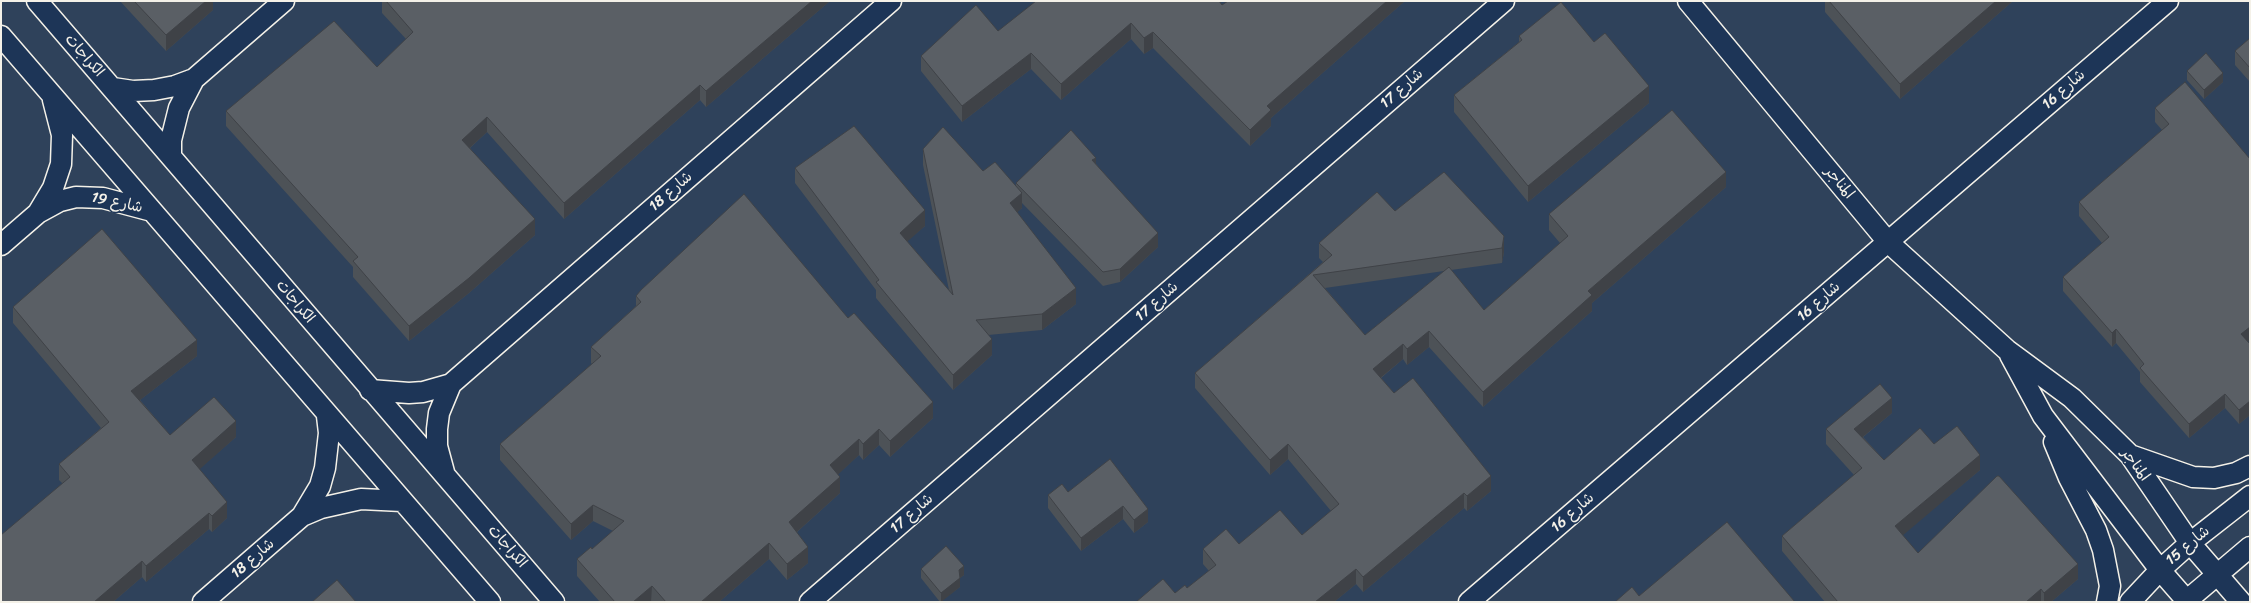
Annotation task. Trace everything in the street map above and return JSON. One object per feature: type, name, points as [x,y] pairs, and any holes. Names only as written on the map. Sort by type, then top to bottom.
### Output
[{"type":"street","name":"الكراجات","points":[[37,1],[370,390],[554,602]]},
{"type":"street","points":[[112,88],[133,91],[154,90],[175,86],[194,79],[284,1]]},
{"type":"street","name":"شارع 18","points":[[446,478],[440,462],[437,429],[439,414],[452,384],[891,1]]},
{"type":"street","name":"شارع 17","points":[[810,602],[1504,1]]},
{"type":"street","name":"المناجر","points":[[1688,1],[1888,242],[2007,350],[2072,398],[2130,455],[2190,543],[2241,602]]},
{"type":"street","name":"شارع 16","points":[[1469,602],[2168,1]]},
{"type":"street","points":[[1,36],[327,416],[490,602]]},
{"type":"street","points":[[171,156],[172,140],[177,113],[194,79]]},
{"type":"street","name":"شارع 19","points":[[38,213],[53,188],[61,164],[62,135],[52,95]]},
{"type":"street","name":"شارع 19","points":[[1,245],[38,213],[60,201],[89,196],[103,198],[152,211]]},
{"type":"street","name":"المناجر","points":[[2007,350],[2043,416],[2069,478],[2096,530],[2103,550],[2110,586],[2107,602]]},
{"type":"street","name":"شارع 18","points":[[370,390],[409,394],[423,392],[452,384]]},
{"type":"street","name":"شارع 18","points":[[203,602],[302,516],[320,486],[325,468],[329,433],[327,416]]},
{"type":"street","name":"المناجر","points":[[2043,416],[2160,570],[2187,602]]},
{"type":"street","points":[[2130,455],[2193,478],[2214,478],[2236,473],[2250,466]]},
{"type":"street","name":"شارع 15","points":[[2130,602],[2160,570],[2190,543],[2250,496]]},
{"type":"street","name":"شارع 18","points":[[302,516],[321,508],[361,499],[402,501]]},
{"type":"street","points":[[2187,602],[2217,573],[2250,547]]},
{"type":"shaded area","points":[[1,1],[2250,1],[2250,602],[1,602]]},
{"type":"building","points":[[134,1],[206,1],[166,35]]},
{"type":"building","points":[[386,1],[812,1],[706,91],[700,85],[564,203],[487,117],[462,140],[535,219],[469,278],[409,326],[353,261],[358,257],[226,111],[334,21],[377,67],[413,32]]},
{"type":"building","points":[[1036,1],[1219,1],[1222,5],[1228,1],[1387,1],[1267,106],[1271,110],[1250,130],[1153,32],[1144,38],[1131,23],[1061,84],[1031,53],[962,106],[921,56],[976,5],[998,31]]},
{"type":"building","points":[[1829,1],[1996,1],[1900,84]]},
{"type":"building","points":[[1561,2],[1594,42],[1605,33],[1649,86],[1528,186],[1454,95],[1522,40],[1519,36]]},
{"type":"building","points":[[2250,38],[2250,68],[2235,51]]},
{"type":"building","points":[[2206,53],[2223,73],[2204,90],[2187,71]]},
{"type":"building","points":[[2185,82],[2250,159],[2250,327],[2241,334],[2250,344],[2250,401],[2239,410],[2225,394],[2189,424],[2140,368],[2144,364],[2116,329],[2112,333],[2063,277],[2109,237],[2079,202],[2169,124],[2155,108]]},
{"type":"building","points":[[1672,110],[1726,172],[1588,291],[1592,295],[1483,392],[1429,331],[1407,349],[1403,344],[1373,369],[1394,393],[1413,378],[1491,476],[1467,496],[1464,493],[1363,577],[1356,569],[1315,602],[1136,602],[1163,579],[1175,593],[1185,585],[1187,588],[1216,565],[1203,549],[1226,529],[1239,544],[1280,510],[1302,535],[1339,504],[1288,444],[1270,460],[1195,373],[1332,255],[1319,243],[1377,192],[1395,211],[1444,172],[1504,236],[1502,248],[1313,275],[1365,335],[1449,267],[1484,310],[1568,236],[1549,214]]},
{"type":"building","points":[[854,126],[925,210],[900,233],[953,295],[923,149],[943,127],[983,171],[995,162],[1022,193],[1010,203],[1076,288],[1042,314],[976,320],[992,339],[953,375],[876,282],[879,280],[795,168]]},
{"type":"building","points":[[1071,130],[1096,158],[1092,160],[1158,233],[1120,269],[1103,272],[1016,183]]},
{"type":"building","points":[[744,194],[848,318],[854,313],[933,402],[890,441],[879,429],[863,444],[859,439],[830,465],[840,477],[789,522],[808,547],[787,564],[769,543],[701,602],[666,602],[652,586],[633,602],[615,602],[577,559],[591,547],[592,549],[624,521],[593,505],[571,524],[500,444],[601,356],[591,347],[641,302],[636,296],[641,290]]},
{"type":"building","points":[[102,229],[197,340],[131,391],[170,435],[214,397],[236,421],[192,460],[227,502],[212,516],[209,513],[146,566],[142,561],[94,602],[1,602],[1,535],[70,477],[59,464],[109,422],[13,307]]},
{"type":"building","points":[[1880,384],[1892,398],[1854,429],[1884,460],[1920,428],[1934,444],[1957,426],[1980,455],[1895,526],[1918,553],[1997,476],[1999,476],[2078,564],[2044,593],[2041,589],[2026,602],[1838,602],[1782,536],[1862,468],[1826,429]]},
{"type":"building","points":[[1110,459],[1148,509],[1134,520],[1123,506],[1081,538],[1048,495],[1062,484],[1068,492]]},
{"type":"building","points":[[1727,522],[1795,602],[1615,602],[1632,587],[1639,596]]},
{"type":"building","points":[[946,546],[964,566],[959,570],[960,578],[941,593],[921,569]]},
{"type":"building","points":[[337,580],[356,602],[312,602]]}]
